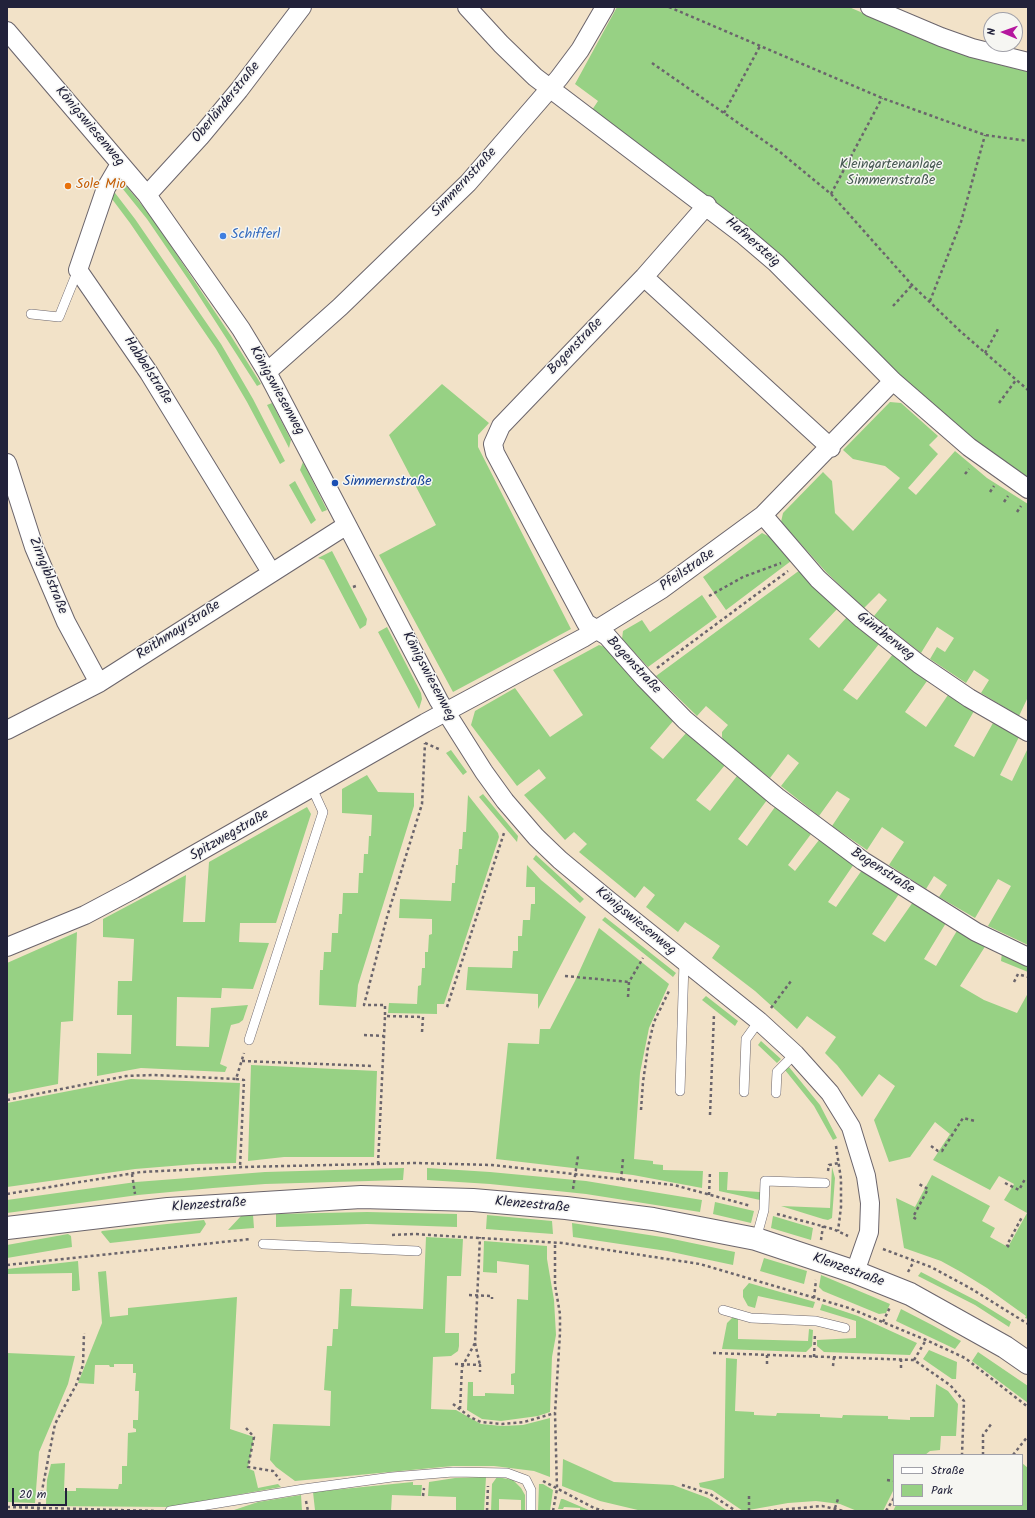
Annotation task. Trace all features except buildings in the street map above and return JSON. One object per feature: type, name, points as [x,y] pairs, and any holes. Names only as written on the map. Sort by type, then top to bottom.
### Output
[{"type":"street","name":"Oberländerstraße","points":[[147,195],[200,137],[239,90],[302,7]]},
{"type":"street","name":"Hafnersteig","points":[[467,7],[501,44],[549,90],[707,205],[776,263],[893,381],[969,447],[1028,489]]},
{"type":"street","name":"Simmernstraße","points":[[268,372],[340,307],[468,183],[549,90],[580,50],[605,7]]},
{"type":"street","points":[[870,7],[903,14],[972,48],[1028,62]]},
{"type":"street","name":"Königswiesenweg","points":[[7,31],[63,94],[147,195],[241,329],[268,372],[446,713],[484,772],[536,837],[607,900],[684,962],[764,1016],[830,1093],[842,1111],[856,1140],[866,1176],[870,1203],[869,1232],[855,1272]]},
{"type":"street","points":[[78,270],[106,188],[120,164]]},
{"type":"street","name":"Bogenstraße","points":[[707,205],[644,277],[501,426],[496,433],[493,444],[495,453],[586,623],[607,636],[644,678],[698,732],[777,797],[864,861],[927,902],[989,939],[1028,957]]},
{"type":"street","name":"Habbelstraße","points":[[78,270],[149,373],[272,572]]},
{"type":"street","points":[[644,277],[831,448]]},
{"type":"street","name":"Pfeilstraße","points":[[446,713],[597,629],[668,585],[764,515],[831,448],[893,381]]},
{"type":"street","name":"Zirngiblstraße","points":[[7,463],[34,547],[57,602],[66,622],[99,683]]},
{"type":"street","name":"Güntherweg","points":[[764,515],[818,579],[847,607],[891,643],[974,701],[1028,732]]},
{"type":"street","name":"Reithmayrstraße","points":[[7,730],[99,683],[347,525]]},
{"type":"street","name":"Spitzwegstraße","points":[[7,947],[85,915],[134,889],[446,713]]},
{"type":"street","name":"Klenzestraße","points":[[7,1228],[168,1209],[368,1198],[473,1200],[566,1208],[653,1219],[756,1239],[855,1272],[910,1294],[1005,1347],[1028,1362]]},
{"type":"lane","points":[[31,314],[59,317],[78,270]]},
{"type":"lane","points":[[249,1040],[323,812],[312,788]]},
{"type":"lane","points":[[680,1091],[684,962]]},
{"type":"lane","points":[[744,1092],[746,1039],[764,1016]]},
{"type":"lane","points":[[776,1093],[777,1072],[796,1054]]},
{"type":"lane","points":[[756,1239],[764,1210],[765,1181],[825,1184]]},
{"type":"lane","points":[[260,1242],[417,1251]]},
{"type":"lane","points":[[724,1310],[751,1318],[816,1321],[845,1328]]},
{"type":"lane","points":[[170,1511],[289,1491],[392,1477],[453,1472],[507,1473],[526,1480],[531,1490],[531,1511]]},
{"type":"path","points":[[669,7],[882,98],[985,135],[1028,141]]},
{"type":"path","points":[[724,113],[760,46]]},
{"type":"path","points":[[652,63],[780,152],[831,194],[912,285],[985,353],[1028,390]]},
{"type":"path","points":[[831,194],[882,98]]},
{"type":"path","points":[[930,301],[961,222],[985,135]]},
{"type":"path","points":[[893,306],[912,285]]},
{"type":"path","points":[[985,353],[998,330]]},
{"type":"path","points":[[999,403],[1016,380]]},
{"type":"path","points":[[709,596],[743,577],[799,557]]},
{"type":"path","points":[[644,678],[799,557]]},
{"type":"path","points":[[419,741],[441,750]]},
{"type":"path","points":[[378,1164],[385,1005],[364,1005],[386,916],[422,804],[425,743]]},
{"type":"path","points":[[447,1008],[504,833]]},
{"type":"path","points":[[628,997],[629,982],[643,958]]},
{"type":"path","points":[[1014,982],[1018,974]]},
{"type":"path","points":[[565,976],[629,982]]},
{"type":"path","points":[[764,1016],[791,981]]},
{"type":"path","points":[[641,1110],[648,1047],[654,1022],[670,989]]},
{"type":"path","points":[[710,1115],[714,1014]]},
{"type":"path","points":[[385,1016],[423,1017],[422,1032]]},
{"type":"path","points":[[364,1035],[384,1036]]},
{"type":"path","points":[[236,1080],[249,1040]]},
{"type":"path","points":[[242,1061],[373,1066]]},
{"type":"path","points":[[7,1100],[126,1076],[154,1075],[244,1080],[240,1168]]},
{"type":"path","points":[[931,1146],[938,1151],[942,1151],[963,1118],[975,1121]]},
{"type":"path","points":[[574,1174],[578,1156]]},
{"type":"path","points":[[621,1180],[623,1159]]},
{"type":"path","points":[[838,1231],[841,1207],[839,1163]]},
{"type":"path","points":[[709,1195],[710,1171]]},
{"type":"path","points":[[1005,1183],[1018,1190],[1025,1179]]},
{"type":"path","points":[[916,1219],[914,1217],[926,1197],[928,1189],[917,1183]]},
{"type":"path","points":[[1009,1247],[1006,1245],[1022,1217]]},
{"type":"path","points":[[391,1235],[414,1234],[555,1242],[700,1264],[849,1308],[926,1340],[965,1358],[1028,1407]]},
{"type":"path","points":[[480,1237],[475,1342],[480,1372]]},
{"type":"path","points":[[7,1265],[260,1242]]},
{"type":"path","points":[[553,1511],[557,1489],[555,1413],[560,1326],[555,1285],[555,1242]]},
{"type":"path","points":[[866,1243],[931,1267],[970,1288],[1028,1324]]},
{"type":"path","points":[[470,1295],[492,1296],[492,1299]]},
{"type":"path","points":[[818,1305],[820,1300]]},
{"type":"path","points":[[38,1510],[55,1424],[76,1385],[83,1365],[84,1333]]},
{"type":"path","points":[[914,1360],[926,1340]]},
{"type":"path","points":[[460,1410],[463,1364],[475,1342]]},
{"type":"path","points":[[713,1353],[914,1360],[950,1385],[964,1401],[962,1454]]},
{"type":"path","points":[[767,1364],[768,1355]]},
{"type":"path","points":[[833,1366],[834,1357]]},
{"type":"path","points":[[901,1368],[902,1359]]},
{"type":"path","points":[[455,1364],[480,1365]]},
{"type":"path","points":[[453,1404],[460,1410],[481,1422],[502,1424],[524,1422],[555,1413]]},
{"type":"path","points":[[983,1454],[983,1435],[992,1423]]},
{"type":"path","points":[[246,1428],[254,1437],[248,1467],[272,1471]]},
{"type":"path","points":[[1014,1454],[1028,1436]]},
{"type":"path","points":[[487,1511],[489,1472]]},
{"type":"path","points":[[526,1480],[536,1478],[599,1510],[604,1511]]},
{"type":"path","points":[[886,1480],[893,1481]]},
{"type":"path","points":[[682,1485],[710,1494],[736,1511]]},
{"type":"path","points":[[749,1496],[749,1511]]},
{"type":"path","points":[[835,1508],[838,1499]]},
{"type":"path","points":[[886,1511],[893,1500]]},
{"type":"path","points":[[768,1511],[822,1506],[844,1511]]},
{"type":"path","points":[[7,1507],[38,1510],[163,1511]]},
{"type":"green space","name":"Kleingartenanlage Simmernstraße","points":[[617,7],[849,7],[939,46],[973,58],[1028,72],[1028,481],[1000,461],[898,376],[749,228],[592,110],[598,101],[575,84]]},
{"type":"green space","points":[[122,181],[151,216],[261,384],[257,386],[190,282],[147,219],[118,183]]},
{"type":"green space","points":[[112,189],[135,219],[221,344],[253,399],[285,461],[280,464],[247,402],[216,349],[130,223],[109,195]]},
{"type":"green space","points":[[442,384],[489,423],[478,435],[478,447],[571,629],[453,692],[379,555],[436,525],[389,435]]},
{"type":"green space","points":[[890,402],[901,403],[938,436],[929,445],[938,454],[908,488],[916,495],[955,451],[987,478],[1028,504],[1028,697],[1019,716],[981,693],[989,680],[974,670],[966,683],[930,659],[937,647],[945,652],[954,638],[937,627],[921,653],[874,616],[887,600],[879,593],[864,608],[827,573],[781,522],[783,513],[823,472],[832,481],[835,513],[853,531],[900,478],[885,466],[853,459],[843,450]]},
{"type":"green space","points":[[272,403],[291,440],[289,448],[267,405]]},
{"type":"green space","points":[[303,462],[327,510],[322,512],[300,470]]},
{"type":"green space","points":[[295,481],[316,520],[311,524],[289,485]]},
{"type":"green space","points":[[762,533],[770,537],[791,561],[726,610],[703,577]]},
{"type":"green space","points":[[332,551],[367,619],[366,625],[360,629],[324,560],[318,558]]},
{"type":"green space","points":[[800,570],[838,608],[809,639],[819,648],[847,617],[879,644],[843,690],[857,700],[893,654],[927,681],[905,712],[926,727],[948,695],[974,711],[954,746],[974,757],[993,723],[1019,737],[1000,775],[1012,781],[1028,748],[1028,945],[988,926],[1011,886],[998,879],[975,918],[939,897],[947,885],[934,876],[926,889],[889,865],[904,842],[882,827],[867,850],[832,826],[850,799],[837,791],[819,816],[781,786],[799,763],[788,754],[770,778],[724,741],[722,732],[728,725],[706,706],[697,716],[656,676]]},
{"type":"green space","points":[[702,595],[717,617],[648,667],[622,639],[623,631],[642,620],[650,632]]},
{"type":"green space","points":[[387,627],[421,693],[422,699],[419,709],[378,632]]},
{"type":"green space","points":[[599,645],[605,647],[674,720],[650,748],[663,759],[687,732],[725,765],[696,800],[710,811],[737,776],[767,800],[738,839],[747,846],[775,807],[811,834],[788,865],[795,871],[819,840],[854,864],[828,902],[836,907],[862,870],[899,894],[872,934],[885,942],[913,902],[946,923],[924,959],[936,966],[958,929],[986,945],[960,986],[984,1000],[1017,1013],[1028,993],[1028,1319],[987,1288],[961,1272],[941,1261],[904,1248],[896,1198],[915,1207],[932,1175],[990,1206],[982,1221],[995,1228],[990,1237],[1008,1247],[1027,1213],[1004,1200],[1014,1184],[999,1176],[990,1190],[933,1160],[950,1134],[935,1122],[910,1157],[889,1162],[874,1120],[895,1086],[879,1074],[862,1097],[837,1065],[825,1053],[836,1037],[807,1016],[797,1029],[755,991],[712,958],[720,946],[685,922],[678,932],[646,907],[655,895],[644,886],[635,898],[579,852],[587,844],[574,832],[565,840],[524,795],[546,778],[539,769],[517,786],[471,725],[475,711],[515,688],[550,737],[583,715],[553,670]]},
{"type":"green space","points":[[451,750],[467,772],[463,775],[446,753]]},
{"type":"green space","points":[[367,775],[378,792],[414,793],[414,806],[358,985],[356,1007],[319,1005],[320,970],[323,970],[324,952],[331,952],[332,933],[338,933],[339,914],[342,914],[343,893],[358,893],[359,873],[363,873],[364,854],[368,854],[369,836],[371,836],[372,815],[342,813],[342,789]]},
{"type":"green space","points":[[483,794],[518,836],[517,842],[479,797]]},
{"type":"green space","points":[[468,795],[498,833],[499,837],[444,1004],[437,1004],[437,1014],[388,1013],[389,1003],[417,1004],[418,986],[421,985],[422,968],[425,968],[425,952],[428,952],[429,935],[432,934],[432,919],[399,918],[400,899],[451,901],[452,883],[455,883],[459,849],[462,849],[463,832],[466,832]]},
{"type":"green space","points":[[307,807],[311,814],[276,923],[240,923],[239,942],[269,943],[253,989],[222,988],[221,998],[177,997],[176,1046],[209,1047],[211,1008],[248,1005],[243,1020],[239,1023],[231,1025],[220,1064],[227,1067],[225,1072],[141,1068],[97,1076],[97,1053],[131,1054],[132,1015],[117,1015],[118,981],[132,981],[134,939],[103,937],[103,919],[186,875],[183,922],[205,922],[209,862]]},
{"type":"green space","points":[[536,855],[584,899],[580,903],[533,859]]},
{"type":"green space","points":[[527,865],[541,880],[586,917],[538,1009],[538,994],[466,990],[468,967],[512,968],[513,951],[518,951],[518,936],[522,936],[523,920],[530,920],[531,904],[535,904],[535,887],[526,887]]},
{"type":"green space","points":[[605,917],[676,973],[673,977],[602,920]]},
{"type":"green space","points":[[599,928],[669,984],[649,1028],[640,1073],[634,1159],[653,1161],[653,1164],[663,1165],[663,1170],[703,1171],[702,1188],[633,1175],[496,1159],[508,1043],[539,1044],[540,1029],[550,1029],[575,981]]},
{"type":"green space","points":[[77,932],[73,1021],[61,1022],[58,1084],[7,1094],[7,963]]},
{"type":"green space","points":[[1002,953],[1028,965],[1028,972],[1001,961]]},
{"type":"green space","points":[[706,996],[738,1021],[735,1026],[702,1000]]},
{"type":"green space","points":[[761,1041],[781,1059],[777,1063],[758,1045]]},
{"type":"green space","points":[[251,1065],[377,1071],[374,1157],[284,1157],[248,1161]]},
{"type":"green space","points":[[789,1067],[820,1105],[837,1138],[833,1140],[814,1106],[785,1070]]},
{"type":"green space","points":[[131,1079],[240,1083],[236,1163],[196,1164],[135,1169],[7,1187],[7,1103]]},
{"type":"green space","points":[[832,1167],[835,1178],[832,1218],[828,1220],[823,1219],[781,1206],[830,1208]]},
{"type":"green space","points":[[404,1168],[403,1180],[265,1184],[213,1188],[138,1195],[7,1213],[7,1200],[136,1182],[265,1172]]},
{"type":"green space","points":[[427,1168],[586,1181],[702,1200],[700,1212],[586,1194],[490,1184],[427,1180]]},
{"type":"green space","points":[[719,1172],[728,1172],[727,1190],[760,1192],[760,1200],[719,1191]]},
{"type":"green space","points":[[715,1202],[754,1211],[751,1223],[713,1214]]},
{"type":"green space","points":[[367,1212],[457,1214],[457,1227],[367,1224],[276,1227],[276,1214]]},
{"type":"green space","points":[[253,1215],[254,1228],[228,1230],[241,1216]]},
{"type":"green space","points":[[487,1215],[552,1221],[553,1234],[486,1229]]},
{"type":"green space","points":[[773,1216],[813,1228],[811,1240],[771,1228]]},
{"type":"green space","points":[[204,1220],[206,1224],[200,1233],[110,1243],[101,1232],[102,1231]]},
{"type":"green space","points":[[572,1223],[668,1238],[735,1252],[733,1265],[667,1251],[573,1237]]},
{"type":"green space","points":[[68,1234],[71,1236],[72,1247],[7,1258],[7,1245]]},
{"type":"green space","points":[[426,1237],[463,1239],[461,1276],[447,1276],[445,1333],[459,1333],[459,1346],[458,1351],[451,1356],[433,1357],[431,1409],[456,1410],[481,1424],[502,1426],[523,1425],[550,1418],[550,1477],[534,1471],[494,1466],[453,1466],[295,1481],[276,1467],[270,1460],[273,1424],[330,1426],[331,1391],[324,1390],[327,1346],[332,1346],[333,1329],[338,1329],[340,1289],[352,1289],[351,1306],[423,1309]]},
{"type":"green space","points":[[484,1241],[547,1246],[547,1259],[554,1300],[556,1335],[552,1357],[550,1412],[538,1416],[501,1421],[482,1419],[467,1410],[468,1382],[473,1382],[473,1396],[485,1396],[485,1393],[514,1394],[514,1385],[511,1385],[511,1374],[515,1373],[517,1299],[528,1300],[529,1265],[497,1261],[497,1273],[483,1272]]},
{"type":"green space","points":[[764,1258],[807,1271],[804,1284],[760,1271]]},
{"type":"green space","points":[[78,1261],[80,1290],[76,1291],[72,1291],[72,1273],[7,1274],[7,1269]]},
{"type":"green space","points":[[106,1271],[110,1317],[128,1315],[128,1308],[237,1297],[230,1429],[254,1437],[247,1468],[254,1471],[258,1488],[278,1484],[281,1487],[169,1507],[48,1506],[46,1504],[47,1480],[51,1464],[65,1463],[64,1491],[76,1491],[76,1488],[118,1489],[119,1484],[122,1484],[122,1466],[127,1466],[128,1433],[136,1432],[136,1429],[133,1428],[133,1420],[138,1420],[139,1391],[135,1391],[136,1373],[133,1373],[133,1364],[114,1364],[114,1367],[110,1367],[109,1365],[95,1365],[94,1384],[78,1383],[102,1323],[98,1272]]},
{"type":"green space","points":[[921,1272],[977,1301],[1011,1322],[1009,1327],[975,1305],[918,1276]]},
{"type":"green space","points":[[821,1275],[890,1304],[886,1313],[879,1314],[823,1291],[819,1287]]},
{"type":"green space","points":[[749,1283],[815,1302],[813,1308],[758,1296],[755,1308],[748,1306],[743,1297],[743,1290]]},
{"type":"green space","points":[[822,1304],[858,1316],[917,1343],[910,1355],[824,1352],[817,1346],[817,1340],[856,1338],[856,1321],[820,1310]]},
{"type":"green space","points":[[901,1309],[961,1341],[955,1349],[896,1321]]},
{"type":"green space","points":[[733,1317],[738,1317],[738,1339],[808,1341],[809,1329],[813,1330],[812,1346],[806,1352],[722,1349],[727,1323]]},
{"type":"green space","points":[[929,1350],[957,1362],[956,1379],[952,1379],[923,1359]]},
{"type":"green space","points":[[978,1352],[1028,1386],[1028,1403],[972,1361]]},
{"type":"green space","points":[[7,1353],[75,1356],[68,1384],[39,1452],[35,1503],[7,1502]]},
{"type":"green space","points":[[726,1358],[737,1359],[735,1411],[754,1412],[754,1415],[776,1416],[777,1413],[820,1414],[820,1417],[842,1418],[843,1415],[888,1416],[888,1419],[910,1420],[910,1417],[934,1417],[936,1384],[948,1391],[958,1404],[956,1436],[941,1436],[940,1450],[930,1451],[926,1454],[893,1454],[893,1491],[883,1511],[857,1511],[840,1504],[816,1501],[788,1503],[743,1511],[712,1490],[700,1487],[699,1483],[724,1478]]},
{"type":"green space","points":[[563,1459],[614,1482],[673,1485],[708,1498],[728,1511],[642,1511],[600,1501],[562,1486]]},
{"type":"green space","points":[[1023,1464],[1028,1468],[1028,1511],[893,1511],[896,1506],[1023,1506]]},
{"type":"green space","points":[[486,1477],[484,1511],[456,1511],[456,1497],[428,1496],[429,1482],[455,1478]]},
{"type":"green space","points":[[497,1477],[513,1480],[521,1488],[525,1495],[525,1511],[521,1511],[521,1500],[499,1499],[499,1511],[491,1511],[492,1484]]},
{"type":"green space","points":[[413,1482],[413,1485],[422,1485],[421,1496],[392,1495],[391,1511],[311,1511],[315,1510],[313,1492]]},
{"type":"green space","points":[[539,1484],[543,1484],[553,1490],[550,1511],[538,1511]]},
{"type":"green space","points":[[301,1495],[302,1511],[231,1511],[258,1502]]},
{"type":"green space","points":[[561,1499],[591,1511],[580,1511],[580,1508],[564,1507],[563,1509],[558,1509]]},
{"type":"place","name":"Sole Mio","points":[[68,186]]},
{"type":"place","name":"Schifferl","points":[[223,236]]},
{"type":"place","name":"Simmernstraße","points":[[335,483]]}]
